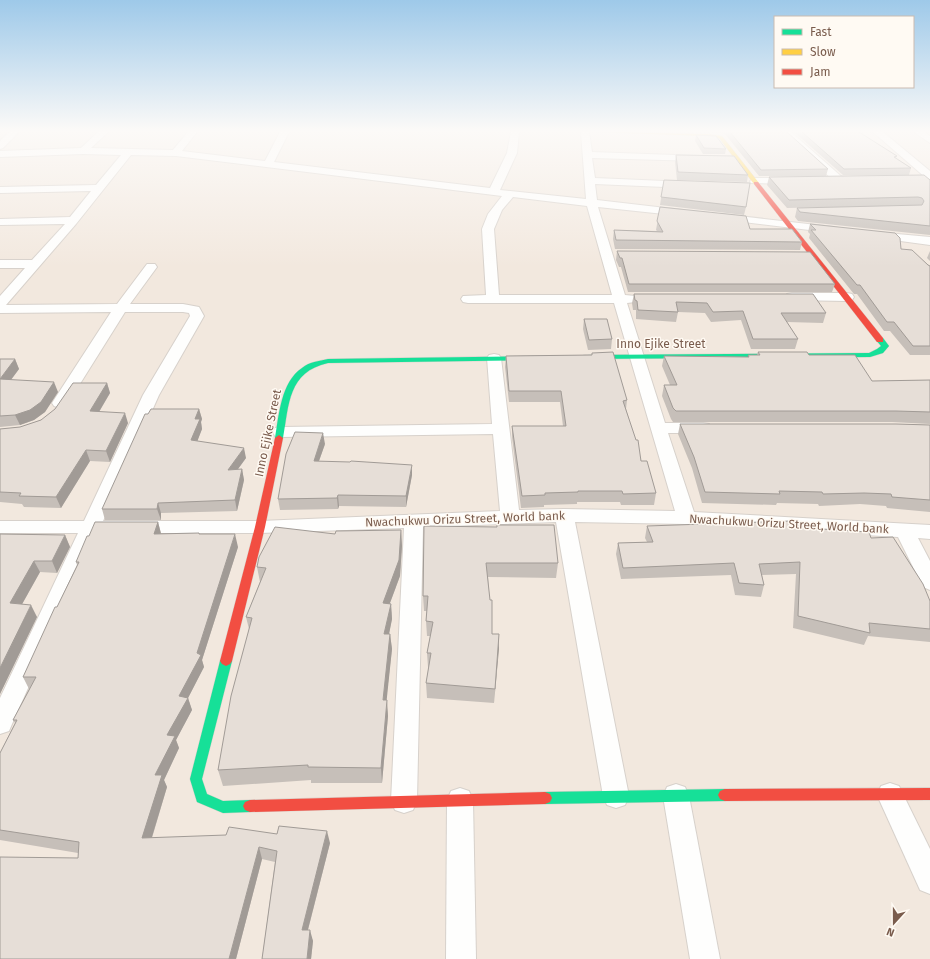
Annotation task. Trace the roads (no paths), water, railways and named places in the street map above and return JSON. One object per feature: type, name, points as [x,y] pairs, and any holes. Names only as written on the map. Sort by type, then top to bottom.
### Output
[{"type":"street","points":[[0,304],[108,177]]},
{"type":"street","points":[[371,177],[510,194],[694,214]]},
{"type":"street","points":[[494,192],[502,177]]},
{"type":"street","points":[[590,177],[592,203],[619,299],[686,518]]},
{"type":"street","name":"Inno Ejike Street","points":[[572,357],[870,355],[880,351],[885,346],[751,177]]},
{"type":"street","points":[[824,180],[843,180],[839,177]]},
{"type":"street","points":[[915,180],[930,180]]},
{"type":"street","points":[[590,181],[698,185]]},
{"type":"street","points":[[744,186],[801,181]]},
{"type":"street","points":[[0,190],[99,188]]},
{"type":"street","points":[[493,299],[488,229],[497,208],[510,194]]},
{"type":"street","points":[[780,214],[796,213]]},
{"type":"street","points":[[710,216],[842,231]]},
{"type":"street","points":[[0,222],[73,220]]},
{"type":"street","points":[[865,234],[930,241]]},
{"type":"street","points":[[896,237],[908,248]]},
{"type":"street","points":[[607,254],[623,254]]},
{"type":"street","points":[[798,255],[814,255]]},
{"type":"street","points":[[0,264],[35,264]]},
{"type":"street","points":[[52,416],[120,309],[151,267]]},
{"type":"street","points":[[777,298],[847,297]]},
{"type":"street","points":[[468,299],[643,298]]},
{"type":"street","points":[[0,309],[183,308],[194,310],[198,316],[151,395],[0,724]]},
{"type":"street","name":"Inno Ejike Street","points":[[549,357],[328,361],[306,367],[296,375],[291,384],[260,528],[196,779],[202,798],[223,807],[616,796],[930,794]]},
{"type":"street","points":[[494,358],[510,517]]},
{"type":"street","points":[[658,428],[720,428]]},
{"type":"street","points":[[280,432],[501,429]]},
{"type":"street","points":[[564,515],[616,796]]},
{"type":"street","name":"Nwachukwu Orizu Street, World bank","points":[[0,528],[260,528],[564,515],[686,518],[930,532]]},
{"type":"street","points":[[404,801],[414,521]]},
{"type":"street","points":[[905,530],[930,582]]},
{"type":"street","points":[[890,795],[930,880]]},
{"type":"street","points":[[676,796],[705,959]]},
{"type":"street","points":[[460,800],[461,959]]}]
